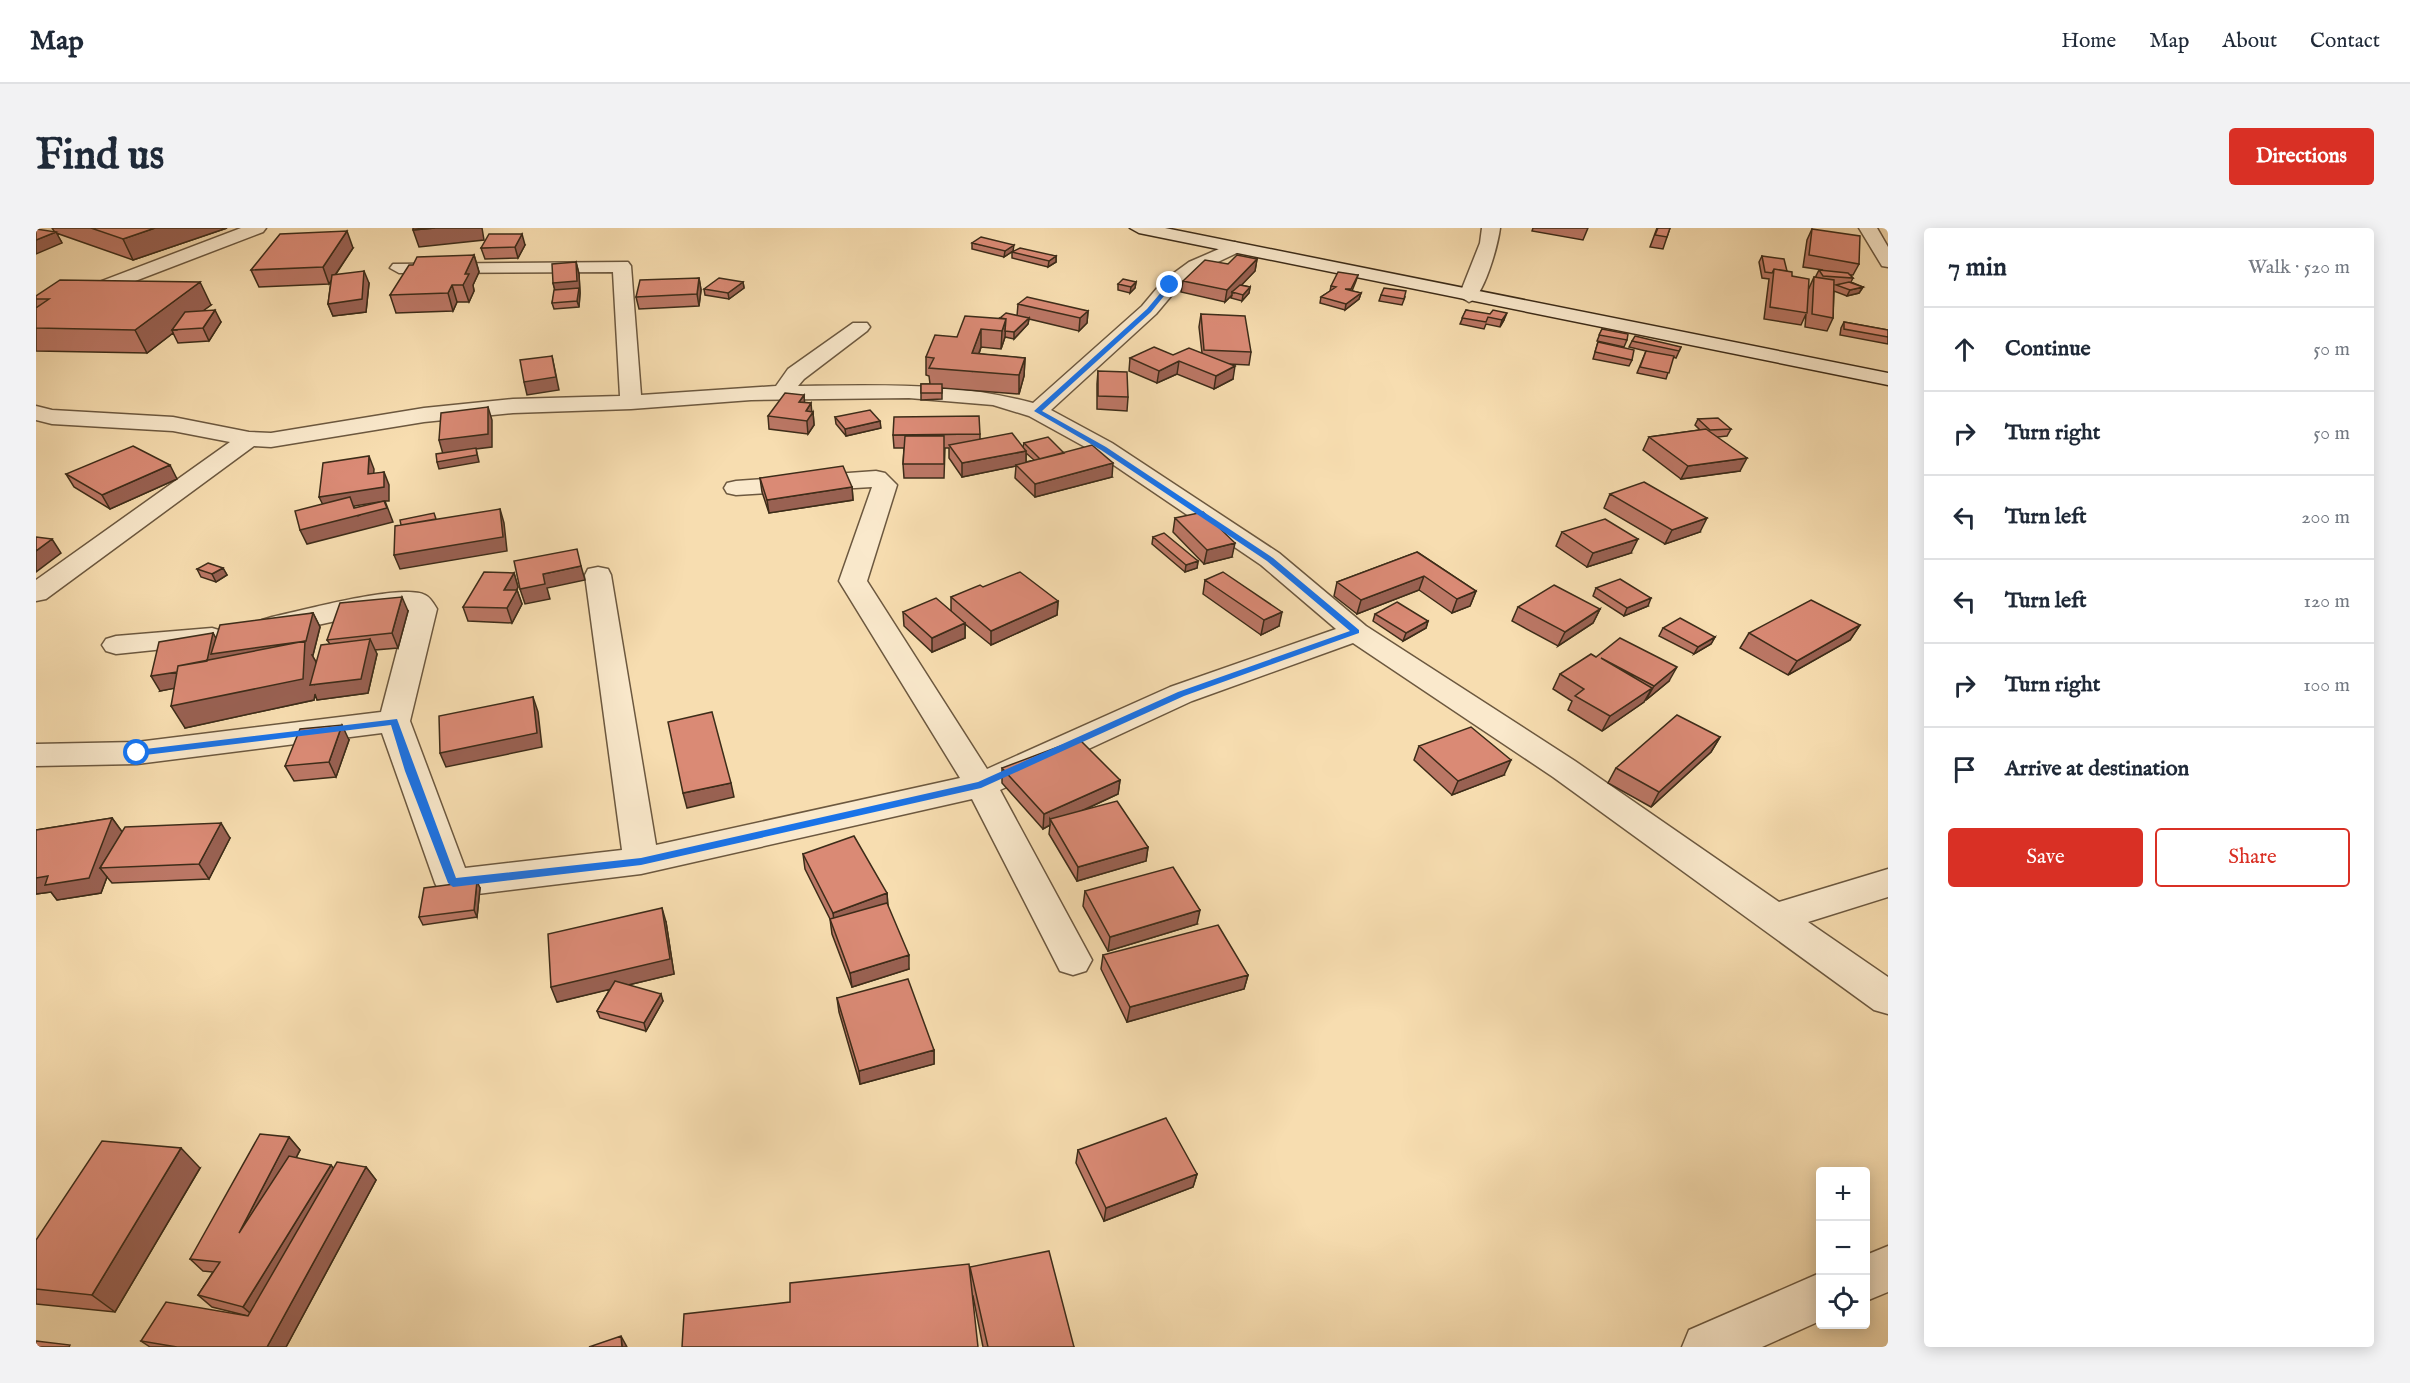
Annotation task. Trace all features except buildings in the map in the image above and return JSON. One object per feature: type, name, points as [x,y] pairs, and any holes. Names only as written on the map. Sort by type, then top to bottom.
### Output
[{"type":"street","points":[[36,313],[256,228]]},
{"type":"street","points":[[1141,228],[1888,379]]},
{"type":"street","points":[[1469,296],[1489,243],[1491,228]]},
{"type":"street","points":[[1868,228],[1888,262]]},
{"type":"street","points":[[1038,411],[1149,310],[1170,285],[1194,266],[1235,247]]},
{"type":"street","points":[[399,268],[622,266],[632,402]]},
{"type":"street","points":[[783,392],[796,374],[860,327]]},
{"type":"street","points":[[36,413],[52,417],[173,424],[249,439],[271,440],[424,415],[513,406],[632,402],[783,392],[909,391],[994,399],[1038,411],[1104,448],[1270,560],[1356,632],[1564,769],[1888,998]]},
{"type":"street","points":[[36,593],[249,439]]},
{"type":"street","points":[[736,488],[876,478],[885,485],[853,580],[981,784],[1073,960]]},
{"type":"street","points":[[598,575],[641,861]]},
{"type":"street","points":[[116,645],[219,637],[395,600],[416,601],[423,609],[394,721],[410,771],[453,883],[641,861],[981,784],[1181,694],[1356,632]]},
{"type":"street","points":[[36,755],[137,753],[394,721]]},
{"type":"street","points":[[1776,917],[1888,883]]},
{"type":"street","points":[[1870,1276],[1888,1269]]},
{"type":"street","points":[[1706,1347],[1816,1299]]},
{"type":"route","points":[[137,753],[394,721],[410,771],[453,883],[641,861],[981,784],[1181,694],[1356,632],[1270,560],[1104,448],[1038,411],[1149,310],[1170,285]]}]
